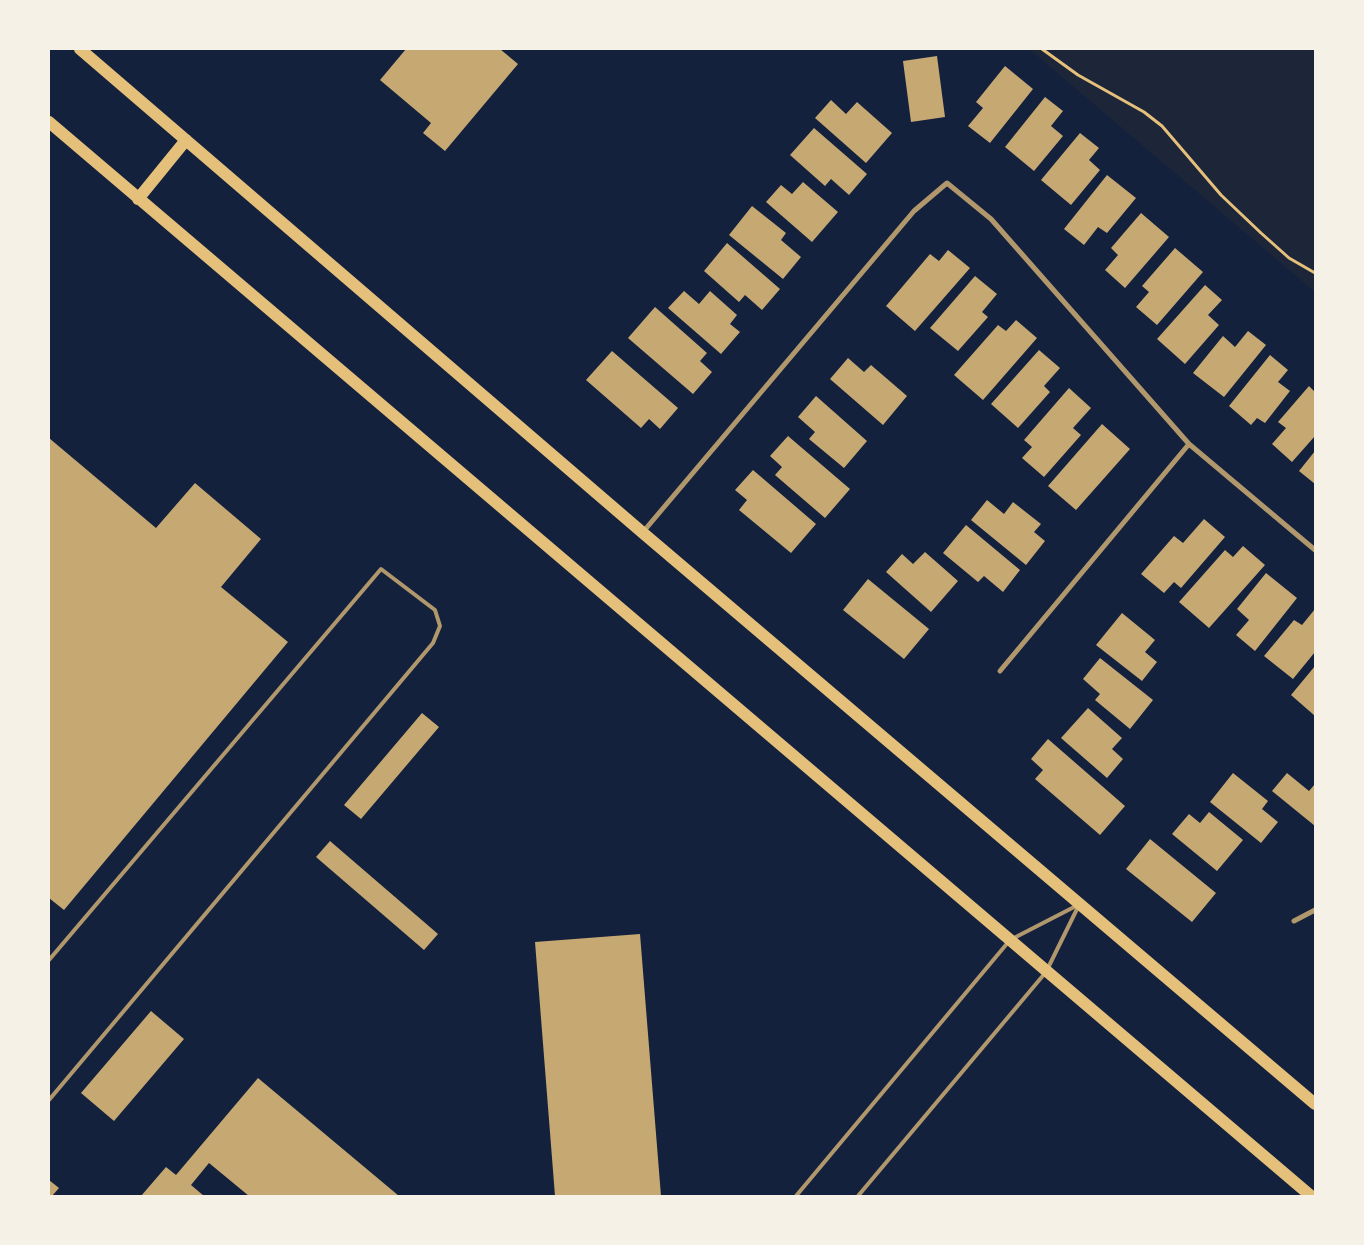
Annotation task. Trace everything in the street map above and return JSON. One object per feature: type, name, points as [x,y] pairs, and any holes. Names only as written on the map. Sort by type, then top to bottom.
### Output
[{"type":"main road","points":[[80,49],[643,533],[1315,1104]]},
{"type":"main road","points":[[49,122],[1311,1196]]},
{"type":"main road","points":[[138,199],[186,140]]},
{"type":"street","points":[[643,533],[914,211],[947,183],[991,219],[1189,444],[1315,550]]},
{"type":"street","points":[[1000,671],[1189,444]]},
{"type":"street","points":[[1294,921],[1315,910]]},
{"type":"lane","points":[[49,960],[381,569],[435,610],[440,626],[433,643],[49,1100]]},
{"type":"lane","points":[[796,1196],[1010,940],[1080,904]]},
{"type":"lane","points":[[858,1196],[1046,972],[1080,904]]},
{"type":"path","points":[[1042,49],[1078,75],[1144,112],[1162,126],[1222,195],[1261,233],[1289,258],[1315,273]]},
{"type":"shaded area","points":[[1029,49],[1315,49],[1315,292]]},
{"type":"building","points":[[406,49],[500,49],[518,64],[445,151],[423,133],[431,123],[380,80]]},
{"type":"building","points":[[937,56],[945,117],[911,122],[903,61]]},
{"type":"building","points":[[1005,66],[1033,89],[990,143],[968,126],[983,108],[976,102]]},
{"type":"building","points":[[1045,97],[1063,111],[1051,126],[1063,136],[1034,171],[1005,147]]},
{"type":"building","points":[[831,100],[846,114],[857,102],[892,133],[866,163],[815,118]]},
{"type":"building","points":[[814,128],[867,174],[849,195],[831,179],[825,186],[790,155]]},
{"type":"building","points":[[1080,133],[1099,148],[1089,160],[1100,170],[1071,205],[1041,180]]},
{"type":"building","points":[[1107,175],[1136,198],[1107,233],[1098,227],[1084,245],[1064,229]]},
{"type":"building","points":[[803,182],[838,212],[812,242],[766,202],[781,185],[792,194]]},
{"type":"building","points":[[752,206],[786,233],[781,240],[801,257],[783,279],[729,235]]},
{"type":"building","points":[[1141,213],[1169,237],[1125,288],[1105,270],[1118,255],[1111,248]]},
{"type":"building","points":[[727,243],[780,289],[762,310],[745,295],[739,302],[704,271]]},
{"type":"building","points":[[1175,248],[1203,272],[1157,325],[1136,307],[1149,292],[1142,286]]},
{"type":"building","points":[[948,250],[970,268],[915,331],[886,306],[930,254],[939,261]]},
{"type":"building","points":[[975,276],[997,294],[982,312],[988,317],[958,351],[930,328]]},
{"type":"building","points":[[1205,285],[1222,300],[1208,315],[1219,325],[1185,364],[1157,339]]},
{"type":"building","points":[[684,291],[699,304],[710,291],[737,315],[730,324],[740,332],[721,354],[668,308]]},
{"type":"building","points":[[655,307],[707,353],[700,361],[712,372],[693,394],[628,338]]},
{"type":"building","points":[[1016,320],[1037,338],[983,400],[954,375],[998,325],[1006,331]]},
{"type":"building","points":[[1248,331],[1266,345],[1224,397],[1193,373],[1223,336],[1235,347]]},
{"type":"building","points":[[1039,350],[1060,368],[1044,386],[1050,392],[1018,428],[991,404]]},
{"type":"building","points":[[612,351],[678,408],[660,429],[649,419],[641,428],[586,380]]},
{"type":"building","points":[[1270,355],[1288,370],[1278,382],[1290,391],[1265,423],[1257,418],[1251,425],[1229,406]]},
{"type":"building","points":[[848,358],[864,372],[871,365],[907,396],[883,425],[830,379]]},
{"type":"building","points":[[1309,386],[1315,392],[1315,436],[1292,462],[1272,444],[1286,428],[1278,422]]},
{"type":"building","points":[[1069,388],[1091,408],[1073,428],[1081,435],[1044,477],[1022,458],[1032,447],[1024,440]]},
{"type":"building","points":[[816,396],[867,441],[844,468],[809,439],[815,432],[798,417]]},
{"type":"building","points":[[1102,424],[1130,449],[1076,510],[1048,486]]},
{"type":"building","points":[[788,436],[850,489],[825,518],[775,475],[782,467],[770,456]]},
{"type":"building","points":[[49,438],[156,528],[195,483],[261,539],[221,587],[288,642],[64,910],[49,898]]},
{"type":"building","points":[[1315,451],[1315,484],[1299,471]]},
{"type":"building","points":[[753,470],[816,524],[791,553],[739,510],[747,500],[735,490]]},
{"type":"building","points":[[987,500],[1004,514],[1013,502],[1041,524],[1034,532],[1045,541],[1026,565],[971,520]]},
{"type":"building","points":[[1204,519],[1225,537],[1181,588],[1174,582],[1164,593],[1141,574],[1174,536],[1183,543]]},
{"type":"building","points":[[966,525],[1020,570],[1003,592],[984,576],[978,582],[943,553]]},
{"type":"building","points":[[1243,546],[1265,565],[1209,628],[1179,602],[1225,550],[1233,557]]},
{"type":"building","points":[[925,552],[958,581],[931,612],[886,572],[902,554],[913,564]]},
{"type":"building","points":[[1266,573],[1297,598],[1255,651],[1236,635],[1249,620],[1237,609]]},
{"type":"building","points":[[868,579],[929,629],[904,659],[843,610]]},
{"type":"building","points":[[1315,609],[1315,652],[1293,679],[1264,656],[1294,620],[1302,625]]},
{"type":"building","points":[[1122,613],[1155,640],[1145,652],[1157,662],[1142,681],[1096,645]]},
{"type":"building","points":[[1100,658],[1153,700],[1130,729],[1095,700],[1100,694],[1083,679]]},
{"type":"building","points":[[1315,666],[1315,716],[1291,695]]},
{"type":"building","points":[[1088,708],[1122,738],[1112,749],[1123,759],[1107,778],[1061,738]]},
{"type":"building","points":[[422,713],[439,727],[361,819],[344,805]]},
{"type":"building","points":[[1048,739],[1125,806],[1100,835],[1035,779],[1043,770],[1031,759]]},
{"type":"building","points":[[1233,773],[1268,801],[1262,809],[1278,822],[1261,843],[1210,802]]},
{"type":"building","points":[[1287,773],[1309,791],[1315,784],[1315,826],[1272,791]]},
{"type":"building","points":[[1209,812],[1243,840],[1217,871],[1172,834],[1189,814],[1200,823]]},
{"type":"building","points":[[1150,839],[1216,893],[1192,922],[1126,869]]},
{"type":"building","points":[[330,841],[438,934],[424,950],[316,857]]},
{"type":"building","points":[[640,934],[661,1196],[555,1196],[535,942]]},
{"type":"building","points":[[151,1011],[184,1039],[114,1121],[81,1093]]},
{"type":"building","points":[[258,1078],[399,1196],[249,1196],[209,1163],[191,1185],[204,1196],[141,1196],[166,1167],[176,1175]]},
{"type":"building","points":[[49,1180],[59,1188],[52,1196],[49,1196]]}]
